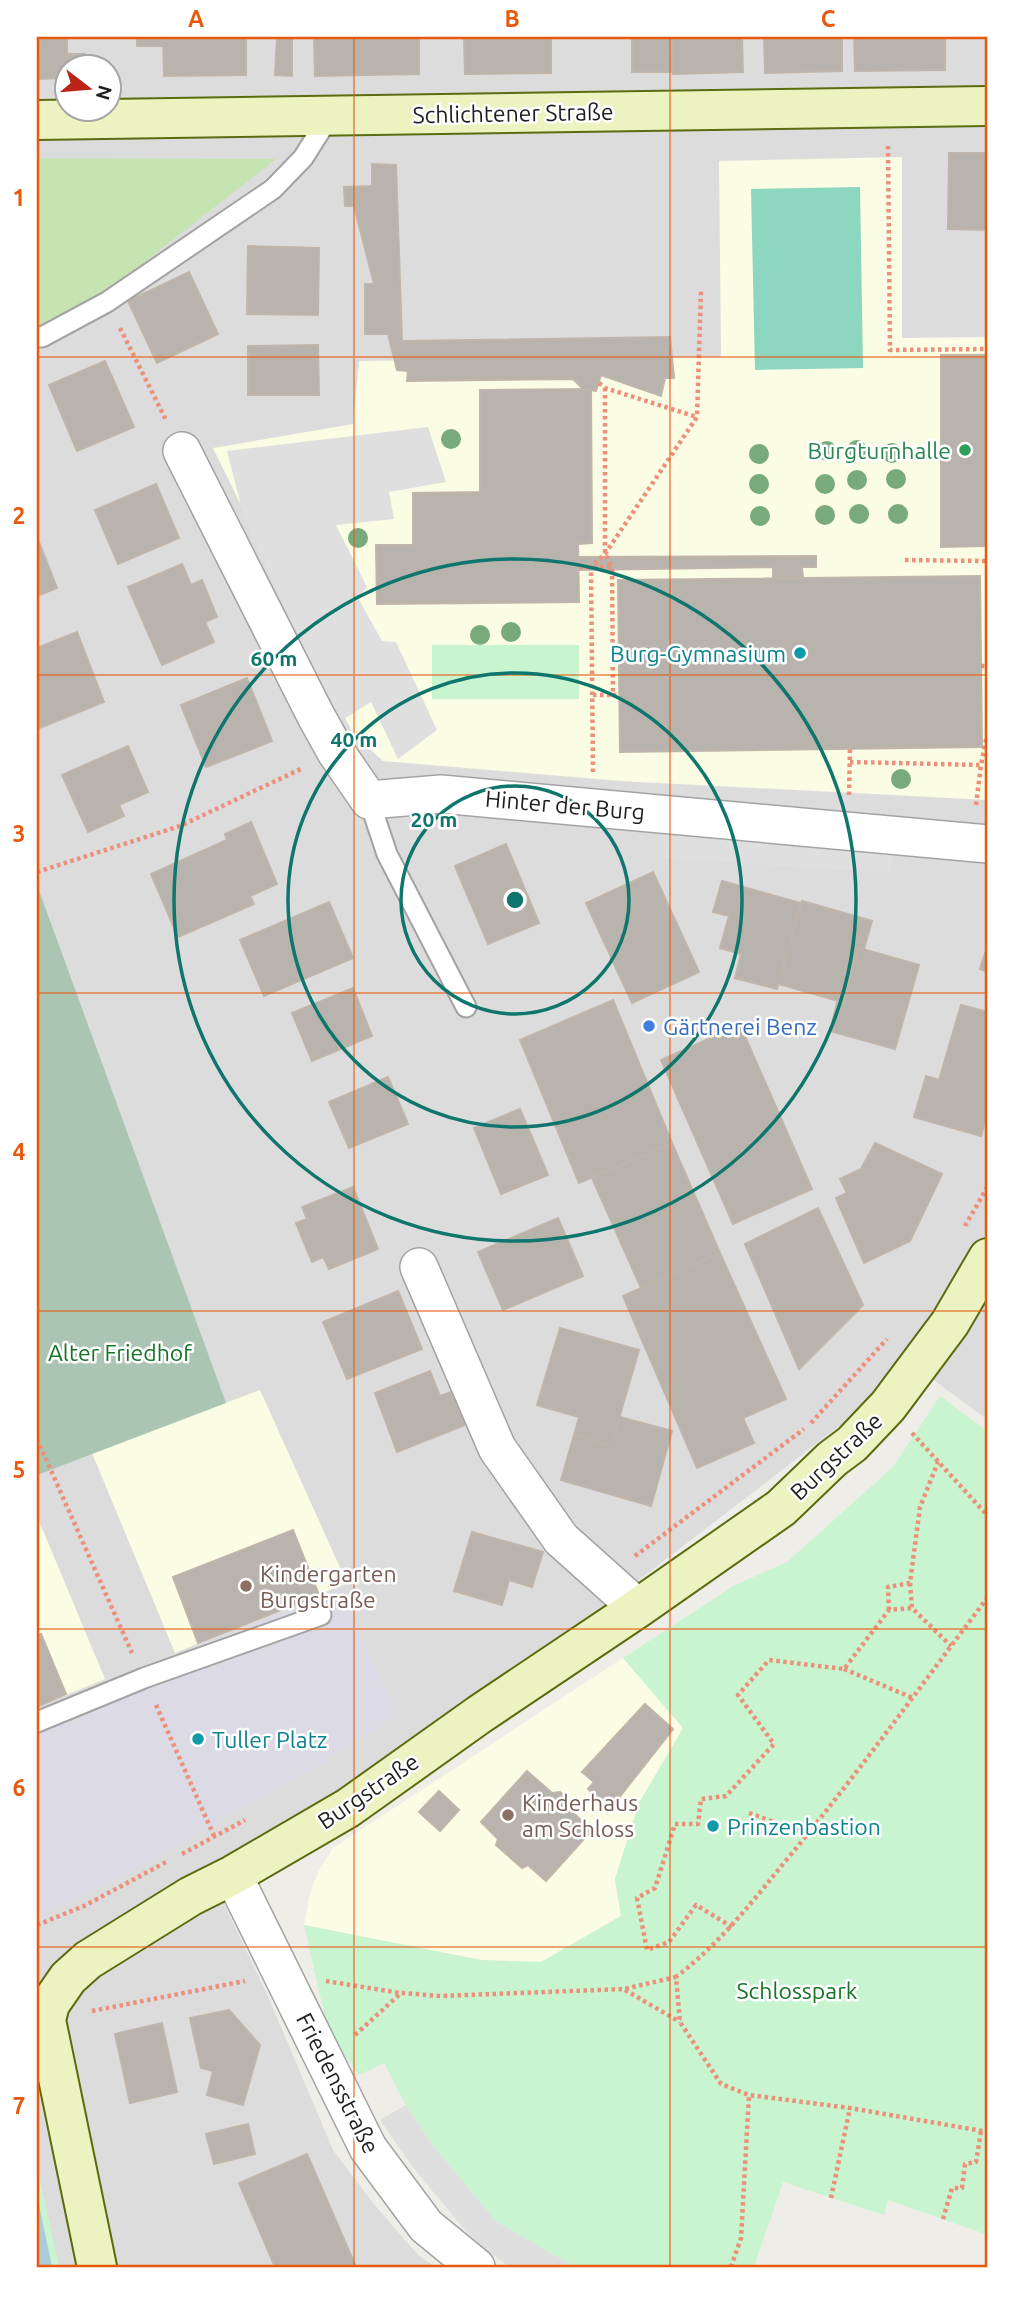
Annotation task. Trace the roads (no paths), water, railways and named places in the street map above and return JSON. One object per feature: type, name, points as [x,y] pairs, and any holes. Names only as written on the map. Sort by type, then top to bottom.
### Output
[{"type":"main road","name":"Schlichtener Straße","points":[[37,120],[988,106]]},
{"type":"main road","name":"Burgstraße","points":[[44,2009],[68,1979],[88,1961],[191,1896],[233,1875],[348,1808],[781,1508],[832,1459],[852,1444],[888,1406],[950,1323],[975,1245]]},
{"type":"main road","points":[[44,2009],[97,2267]]},
{"type":"street","points":[[182,451],[335,752],[369,800]]},
{"type":"street","name":"Hinter der Burg","points":[[369,800],[441,794],[988,844]]},
{"type":"street","points":[[419,1266],[497,1448],[561,1539],[638,1608]]},
{"type":"street","name":"Friedensstraße","points":[[233,1875],[368,2148],[426,2226],[476,2267]]},
{"type":"lane","points":[[37,337],[42,337],[107,302],[273,189],[303,158],[329,117]]},
{"type":"lane","points":[[369,800],[387,854],[466,1007]]},
{"type":"lane","points":[[37,1722],[144,1678],[321,1615]]},
{"type":"water","points":[[37,2195],[52,2267],[37,2267]]},
{"type":"place","name":"Burgturnhalle","points":[[965,450]]},
{"type":"place","name":"Burg-Gymnasium","points":[[800,653]]},
{"type":"place","name":"Gärtnerei Benz","points":[[649,1026]]},
{"type":"place","name":"Kindergarten Burgstraße","points":[[246,1586]]},
{"type":"place","name":"Tuller Platz","points":[[198,1739]]},
{"type":"place","name":"Kinderhaus am Schloss","points":[[508,1815]]},
{"type":"place","name":"Prinzenbastion","points":[[713,1826]]},
{"type":"park label","name":"Alter Friedhof","points":[[120,1352]]},
{"type":"park label","name":"Schlosspark","points":[[797,1990]]}]
